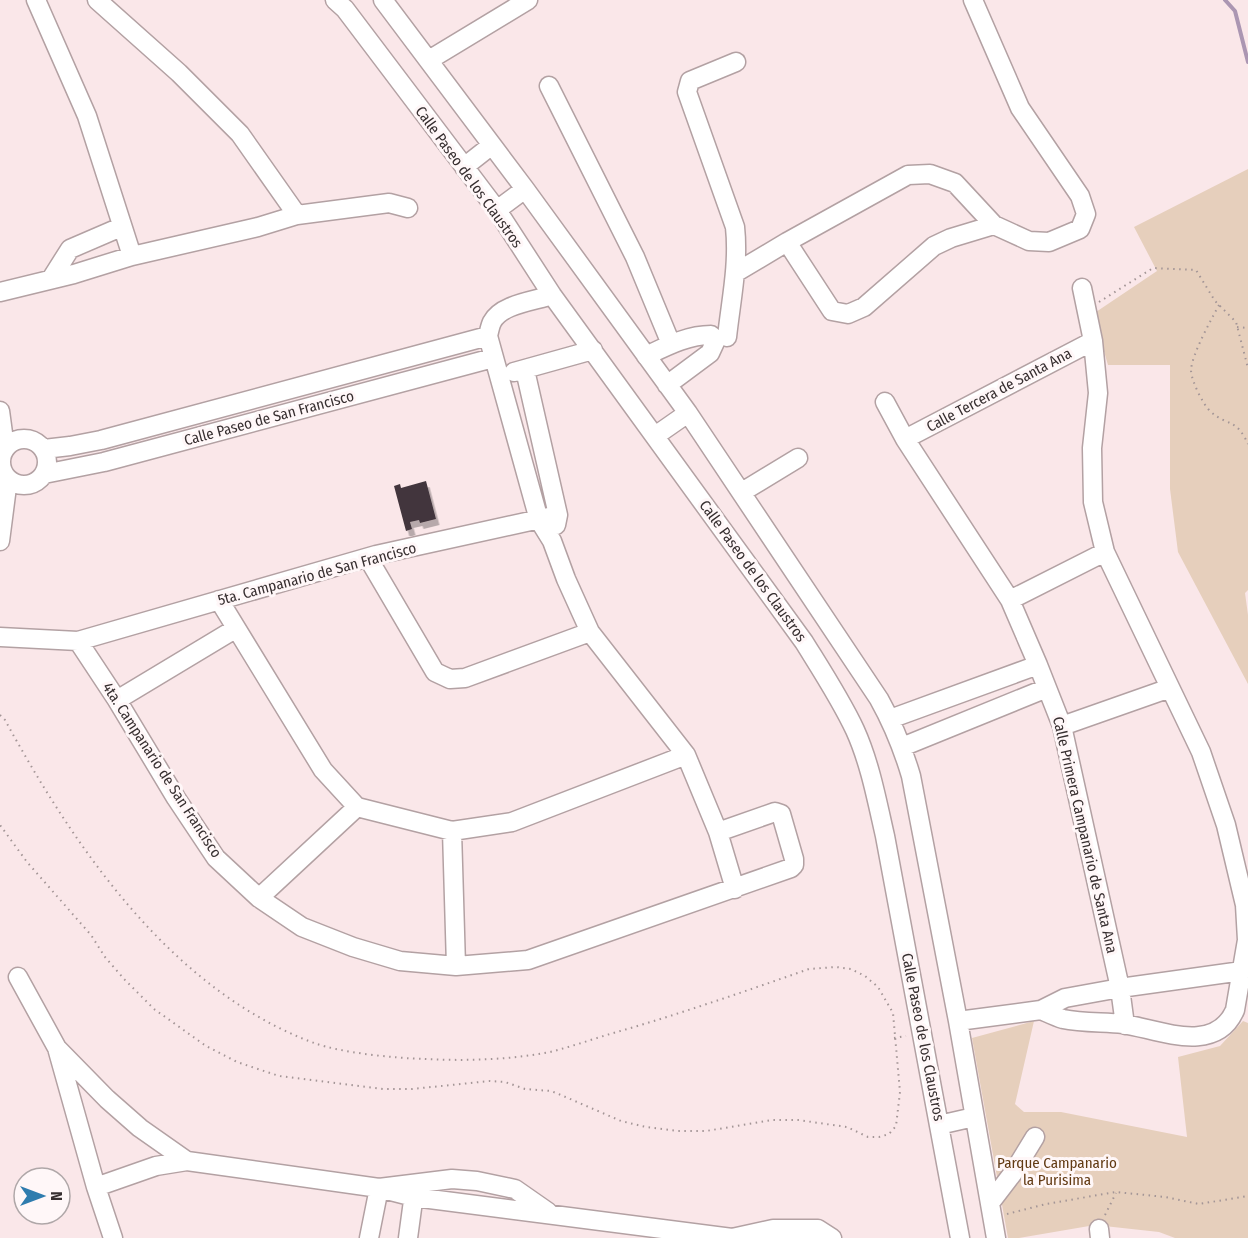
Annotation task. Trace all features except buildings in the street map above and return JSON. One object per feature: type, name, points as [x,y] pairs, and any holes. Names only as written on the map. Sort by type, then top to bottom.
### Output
[{"type":"street","points":[[36,0],[87,116],[132,256]]},
{"type":"street","points":[[97,0],[179,73],[240,134],[297,215]]},
{"type":"street","name":"Calle Paseo de los Claustros","points":[[335,0],[345,9],[497,210],[552,295],[804,642],[827,678],[855,731],[872,783],[885,836],[960,1238]]},
{"type":"street","name":"Calle Paseo de los Claustros","points":[[383,0],[525,189],[688,413],[879,699],[890,719],[911,776],[958,1021],[996,1238]]},
{"type":"street","points":[[429,60],[508,6],[528,0]]},
{"type":"street","points":[[735,273],[908,175],[930,174],[956,183],[994,225],[1029,241],[1049,242],[1080,229],[1086,214],[1080,196],[1020,108],[973,0]]},
{"type":"street","points":[[667,385],[729,336],[737,245],[735,227],[687,92],[690,81],[736,62]]},
{"type":"street","points":[[549,86],[635,257],[671,344]]},
{"type":"street","points":[[464,167],[492,145]]},
{"type":"street","points":[[497,210],[525,189]]},
{"type":"street","points":[[0,292],[74,274],[132,256],[258,227],[297,215],[389,203],[408,208]]},
{"type":"street","points":[[787,242],[832,311],[848,314],[864,307],[934,246],[951,238],[994,225]]},
{"type":"street","points":[[51,279],[70,249],[121,227]]},
{"type":"street","points":[[1041,1010],[1063,1019],[1125,1025],[1178,1037],[1218,1031],[1232,1017],[1235,1010],[1247,940],[1245,905],[1226,825],[1201,752],[1105,552],[1093,502],[1092,448],[1098,393],[1093,340],[1082,288]]},
{"type":"street","points":[[552,295],[509,308],[497,315],[492,321],[488,336],[539,520],[552,541],[590,632],[686,755],[718,832],[735,889]]},
{"type":"street","points":[[646,356],[671,344],[700,335],[729,336]]},
{"type":"street","name":"Calle Paseo de San Francisco","points":[[44,449],[101,440],[488,336]]},
{"type":"street","name":"Calle Tercera de Santa Ana","points":[[905,439],[1093,340]]},
{"type":"street","name":"Calle Paseo de San Francisco","points":[[44,474],[104,462],[277,415],[496,367],[525,370],[593,350]]},
{"type":"street","points":[[525,370],[558,515],[552,541]]},
{"type":"street","points":[[272,393],[277,415]]},
{"type":"street","name":"Calle Primera Campanario de Santa Ana","points":[[885,402],[905,439],[1010,600],[1062,726],[1120,988],[1125,1025]]},
{"type":"street","points":[[0,411],[5,448],[1,464],[8,479],[0,541]]},
{"type":"street","points":[[655,436],[688,413]]},
{"type":"street","points":[[5,448],[20,439],[38,442],[44,449],[48,466],[39,480],[31,484],[15,483],[8,479]]},
{"type":"street","points":[[742,492],[798,458]]},
{"type":"street","name":"5ta. Campanario de San Francisco","points":[[78,640],[368,558],[558,515]]},
{"type":"street","points":[[1010,600],[1105,552]]},
{"type":"street","points":[[368,558],[435,672],[450,679],[465,678],[590,632]]},
{"type":"street","points":[[219,600],[323,770],[357,807],[452,831],[512,822],[686,755]]},
{"type":"street","points":[[117,700],[235,629]]},
{"type":"street","points":[[0,637],[78,640]]},
{"type":"street","name":"4ta. Campanario de San Francisco","points":[[78,640],[216,858],[259,898],[302,927],[353,947],[400,961],[456,966],[528,960],[735,889],[794,865],[781,814],[775,812],[718,832]]},
{"type":"street","points":[[890,719],[1038,665]]},
{"type":"street","points":[[902,747],[1047,688]]},
{"type":"street","points":[[1062,726],[1170,688]]},
{"type":"street","points":[[259,898],[357,807]]},
{"type":"street","points":[[452,831],[456,966]]},
{"type":"street","points":[[958,1021],[1041,1010],[1065,999],[1120,988],[1242,971]]},
{"type":"street","points":[[18,977],[57,1048],[96,1187],[113,1238]]},
{"type":"street","points":[[57,1048],[107,1099],[140,1128],[187,1161]]},
{"type":"street","points":[[939,1125],[974,1117]]},
{"type":"street","points":[[991,1211],[1035,1137]]},
{"type":"street","points":[[96,1187],[156,1166],[187,1161],[379,1188],[415,1190],[551,1215],[732,1238],[773,1229],[818,1229],[832,1238]]},
{"type":"street","points":[[369,1238],[379,1188]]},
{"type":"street","points":[[408,1238],[415,1190]]},
{"type":"path","points":[[1087,310],[1153,268],[1196,270],[1219,305],[1236,322],[1248,368]]},
{"type":"path","points":[[1219,305],[1191,370],[1198,395],[1209,411],[1241,429],[1248,444]]},
{"type":"path","points":[[1237,327],[1248,328]]},
{"type":"path","points":[[1245,363],[1248,358]]},
{"type":"path","points":[[0,825],[27,862],[91,934],[105,957],[154,1009],[206,1046],[237,1062],[279,1076],[382,1089],[412,1089],[490,1081],[505,1082],[525,1089],[550,1091],[621,1121],[645,1127],[678,1131],[706,1131],[772,1120],[798,1120],[824,1122],[847,1127],[868,1137],[879,1137],[889,1134],[896,1126],[900,1092],[898,1073]]},
{"type":"path","points":[[991,1211],[1116,1192],[1165,1197],[1199,1204],[1248,1196]]},
{"type":"path","points":[[1100,1233],[1116,1192]]},
{"type":"green space","points":[[1248,169],[1248,590],[1245,593],[1248,615],[1248,684],[1178,552],[1170,489],[1170,365],[1108,365],[1093,314],[1157,271],[1134,227]]},
{"type":"green space","name":"Parque Campanario la Purisima","points":[[1034,1021],[1015,1104],[1024,1112],[1061,1112],[1187,1137],[1178,1057],[1220,1046],[1243,1021],[1248,1023],[1248,1238],[1175,1238],[1159,1232],[1095,1225],[1008,1238],[972,1038]]},
{"type":"waterway","points":[[1225,0],[1235,11],[1248,62]]}]
